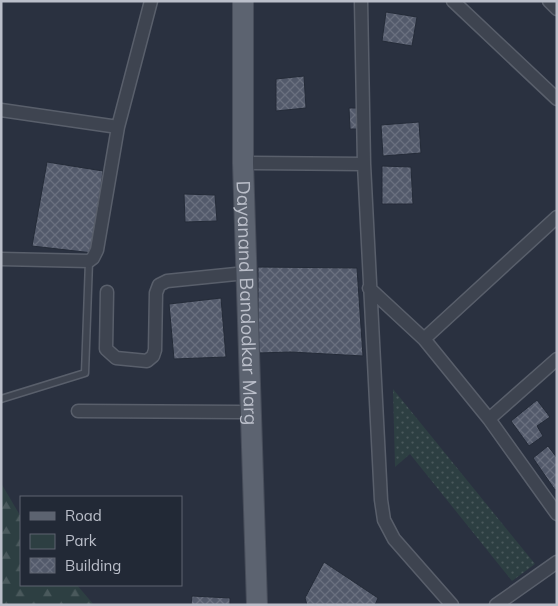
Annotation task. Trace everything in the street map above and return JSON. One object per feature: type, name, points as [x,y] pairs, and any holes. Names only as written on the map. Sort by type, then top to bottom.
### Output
[{"type":"main road","name":"Dayanand Bandodkar Marg","points":[[231,1],[239,412],[246,605]]},
{"type":"main road","name":"Dayanand Bandodkar Marg","points":[[243,1],[243,163],[257,605]]},
{"type":"street","points":[[1,259],[89,260],[93,258],[97,250],[118,127],[151,1]]},
{"type":"street","points":[[362,1],[364,164],[369,288],[380,490],[384,520],[394,539],[452,605]]},
{"type":"street","points":[[453,1],[557,99]]},
{"type":"street","points":[[549,1],[557,9]]},
{"type":"street","points":[[1,110],[118,127]]},
{"type":"street","points":[[243,163],[364,164]]},
{"type":"street","points":[[424,339],[557,217]]},
{"type":"street","points":[[107,292],[106,349],[116,358],[147,361],[153,356],[155,350],[156,293],[159,285],[167,281],[236,274]]},
{"type":"street","points":[[369,288],[424,339],[489,420],[557,514]]},
{"type":"street","points":[[489,420],[557,359]]},
{"type":"street","points":[[78,410],[239,412]]},
{"type":"street","points":[[496,605],[556,564]]},
{"type":"lane","points":[[1,399],[85,373],[89,260]]},
{"type":"green space","points":[[393,389],[535,564],[512,581],[410,454],[395,467]]},
{"type":"green space","points":[[1,483],[20,515],[20,586],[78,586],[94,605],[1,605]]},
{"type":"building","points":[[386,12],[417,17],[412,46],[382,41]]},
{"type":"building","points":[[304,76],[306,108],[276,111],[276,79]]},
{"type":"building","points":[[349,108],[360,108],[360,129],[350,129]]},
{"type":"building","points":[[419,122],[421,153],[383,156],[381,125]]},
{"type":"building","points":[[47,162],[103,171],[93,253],[32,246]]},
{"type":"building","points":[[382,166],[411,167],[413,204],[382,204]]},
{"type":"building","points":[[184,194],[215,195],[217,221],[185,222]]},
{"type":"building","points":[[258,267],[357,268],[363,356],[291,352],[258,353]]},
{"type":"building","points":[[221,298],[226,357],[174,359],[169,304]]},
{"type":"building","points":[[537,400],[550,417],[537,426],[543,436],[529,446],[511,421]]},
{"type":"building","points":[[548,446],[557,458],[557,489],[555,490],[533,458]]},
{"type":"building","points":[[324,562],[378,598],[375,605],[307,605],[305,598]]},
{"type":"building","points":[[192,596],[230,598],[230,605],[191,605]]}]
